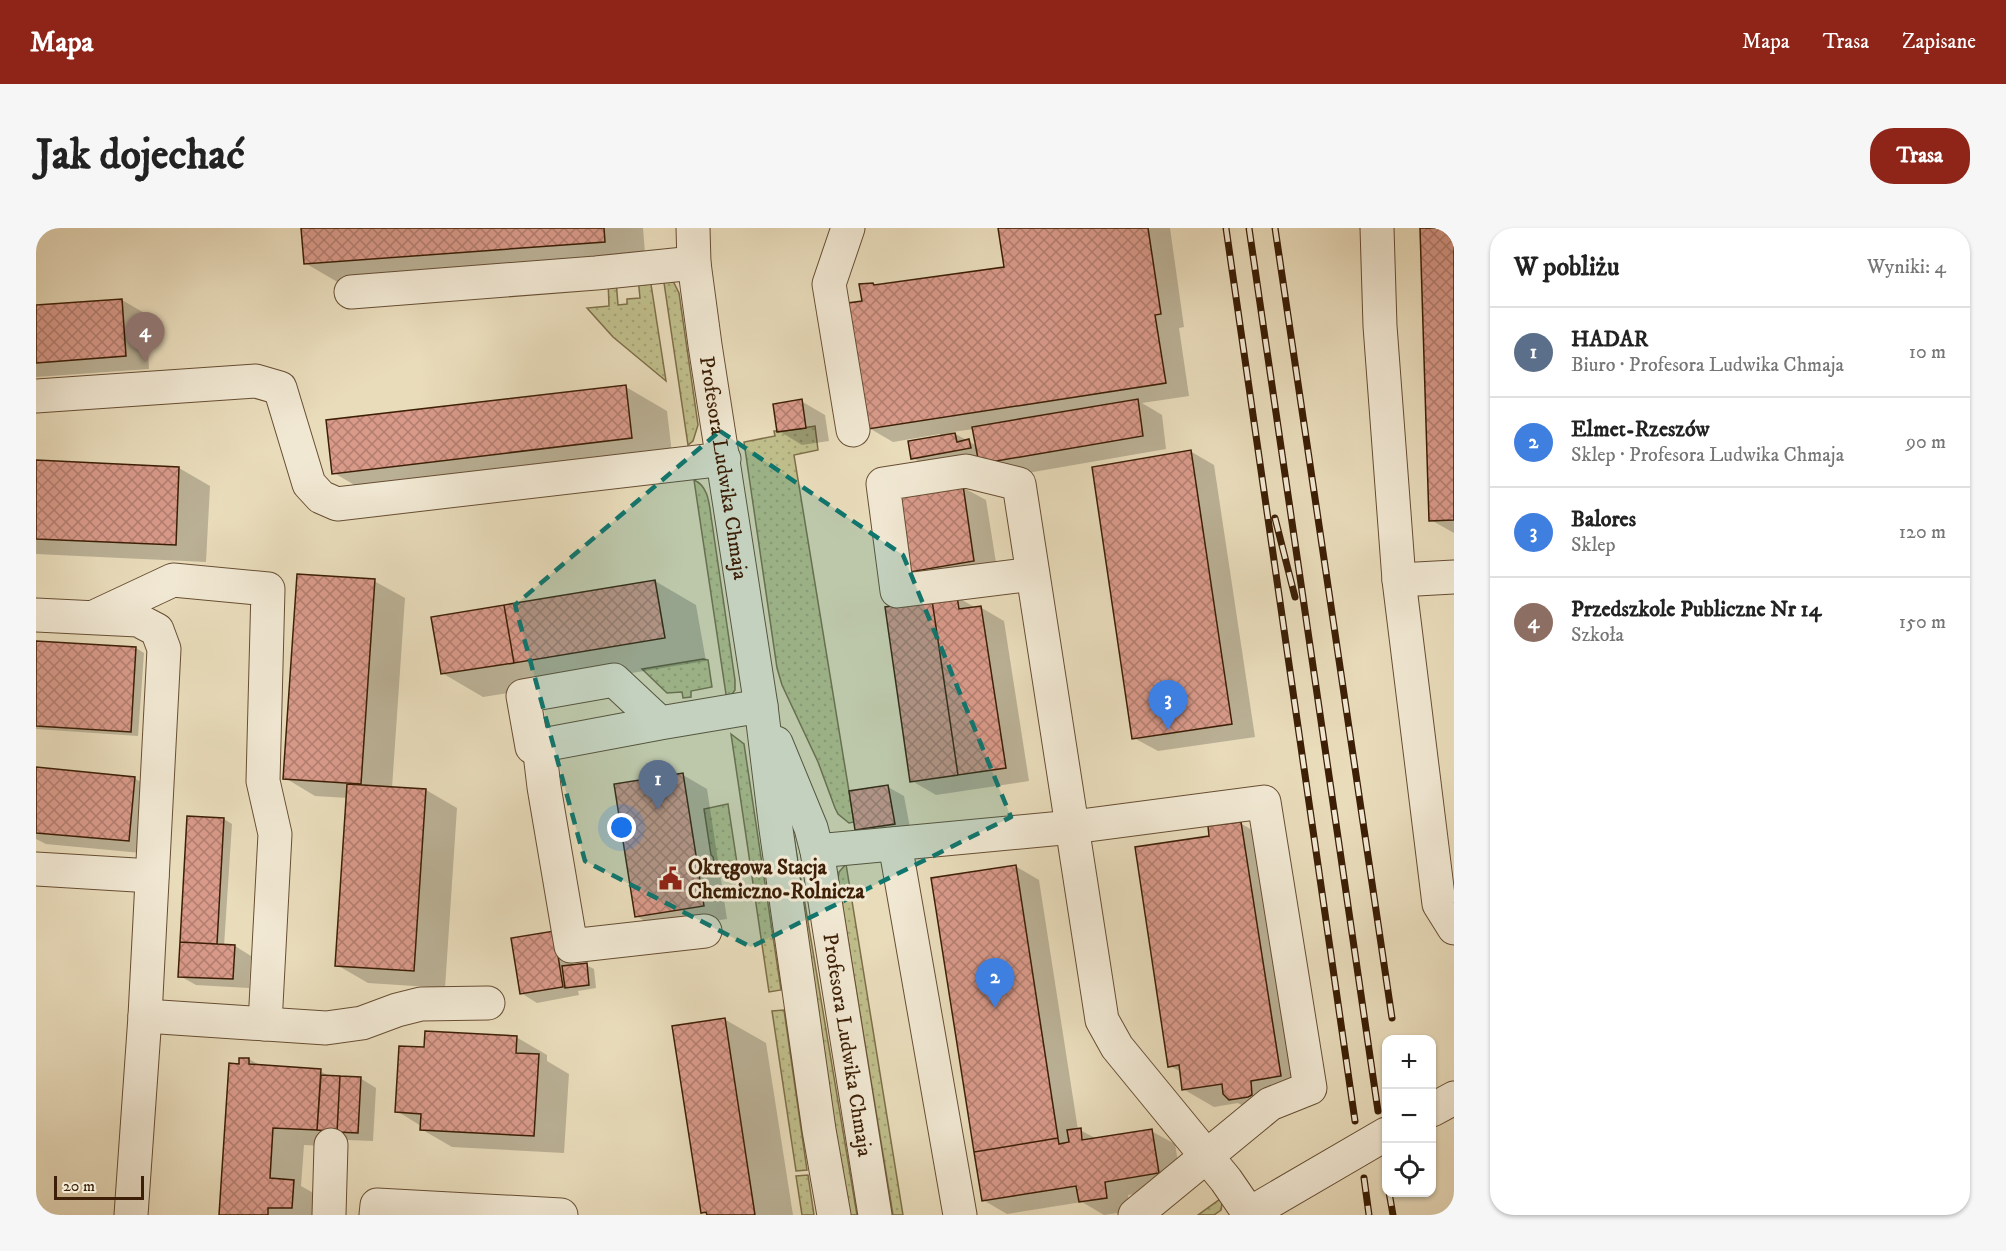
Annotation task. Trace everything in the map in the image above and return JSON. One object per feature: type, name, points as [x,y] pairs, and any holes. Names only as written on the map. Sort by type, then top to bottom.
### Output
[{"type":"street","name":"Profesora Ludwika Chmaja","points":[[693,228],[694,263],[705,345],[761,706],[776,829],[819,1130],[834,1215]]},
{"type":"street","points":[[848,228],[829,284],[853,430]]},
{"type":"street","points":[[1377,228],[1380,326],[1398,580],[1439,904],[1454,928]]},
{"type":"street","points":[[351,292],[694,263]]},
{"type":"street","points":[[36,396],[256,381],[280,388],[309,484],[321,497],[337,504],[724,459]]},
{"type":"street","points":[[1033,574],[897,591],[883,484],[966,471],[1019,484],[1073,827],[1102,1020],[1117,1047],[1206,1156],[1249,1214],[1382,1136]]},
{"type":"street","points":[[1398,580],[1454,577]]},
{"type":"street","points":[[93,618],[172,580],[268,589],[263,781],[275,834],[265,1024]]},
{"type":"street","points":[[36,615],[138,620],[157,630],[164,649],[145,1016],[131,1215]]},
{"type":"street","points":[[660,723],[614,680],[523,696],[532,747],[761,706]]},
{"type":"street","name":"Profesora Ludwika Chmaja","points":[[761,706],[811,828],[817,851],[875,1215]]},
{"type":"street","points":[[539,745],[571,946],[705,932]]},
{"type":"street","points":[[817,851],[1073,827],[1264,802],[1310,1088],[1270,1104],[1135,1215]]},
{"type":"street","points":[[895,844],[960,1215]]},
{"type":"street","points":[[36,869],[152,876]]},
{"type":"street","points":[[145,1016],[326,1028],[362,1023],[421,1004],[488,1003]]},
{"type":"street","points":[[329,1215],[331,1145]]},
{"type":"street","points":[[376,1215],[376,1205],[561,1215]]},
{"type":"highlighted area","points":[[720,431],[903,555],[1011,817],[751,947],[585,861],[515,605]]},
{"type":"shaded area","points":[[663,276],[673,281],[679,293],[698,425],[693,441],[688,445]]},
{"type":"shaded area","points":[[638,278],[650,278],[666,381],[613,337],[587,308],[609,306],[608,281],[616,280],[618,305],[627,304],[627,299],[640,298]]},
{"type":"shaded area","points":[[815,426],[818,450],[794,455],[854,822],[849,823],[838,814],[835,808],[818,762],[782,685],[777,668],[744,442],[775,436],[774,431]]},
{"type":"shaded area","points":[[694,480],[705,490],[709,505],[735,680],[735,690],[727,701]]},
{"type":"shaded area","points":[[708,660],[712,687],[691,691],[691,697],[683,698],[682,692],[667,693],[642,669]]},
{"type":"shaded area","points":[[731,734],[744,744],[781,990],[769,992]]},
{"type":"shaded area","points":[[728,804],[737,863],[715,866],[711,855],[704,809]]},
{"type":"shaded area","points":[[792,826],[857,1215],[848,1215]]},
{"type":"shaded area","points":[[846,864],[903,1215],[893,1215],[838,879],[839,872]]},
{"type":"shaded area","points":[[784,1010],[807,1170],[796,1171],[772,1011]]},
{"type":"shaded area","points":[[808,1175],[814,1215],[802,1215],[796,1176]]},
{"type":"shaded area","points":[[1223,1197],[1221,1210],[1214,1215],[1198,1215]]},
{"type":"building","points":[[301,228],[604,228],[605,242],[304,264]]},
{"type":"building","points":[[998,228],[1148,228],[1161,314],[1155,315],[1166,383],[868,429],[848,303],[862,301],[859,284],[873,283],[874,285],[1004,267]]},
{"type":"building","points":[[1420,228],[1454,228],[1454,520],[1429,521]]},
{"type":"building","points":[[122,299],[126,356],[36,363],[36,305]]},
{"type":"building","points":[[626,385],[632,438],[332,474],[326,420]]},
{"type":"building","points":[[802,399],[806,428],[777,432],[773,404]]},
{"type":"building","points":[[1138,399],[1143,436],[979,464],[972,427]]},
{"type":"building","points":[[955,433],[957,442],[969,439],[971,448],[911,459],[908,441]]},
{"type":"building","points":[[1191,450],[1232,724],[1132,739],[1092,467]]},
{"type":"building","points":[[36,460],[179,467],[176,545],[36,539]]},
{"type":"building","points":[[963,485],[974,561],[910,572],[899,495]]},
{"type":"building","points":[[297,574],[375,579],[361,784],[283,779]]},
{"type":"building","points":[[655,580],[665,638],[514,663],[504,605]]},
{"type":"building","points":[[957,596],[959,609],[981,606],[1006,768],[958,775],[932,600]]},
{"type":"building","points":[[932,600],[958,775],[910,782],[885,607]]},
{"type":"building","points":[[504,605],[514,663],[441,674],[431,617]]},
{"type":"building","points":[[36,641],[136,647],[131,732],[36,726]]},
{"type":"building","points":[[36,767],[135,777],[129,841],[36,833]]},
{"type":"building","points":[[683,773],[704,906],[635,917],[614,784]]},
{"type":"building","points":[[347,784],[426,789],[414,971],[335,966]]},
{"type":"building","points":[[888,785],[895,824],[855,830],[849,791]]},
{"type":"building","points":[[187,816],[224,818],[217,944],[180,942]]},
{"type":"building","points":[[1241,822],[1281,1076],[1251,1081],[1252,1095],[1229,1100],[1223,1094],[1222,1084],[1182,1090],[1179,1065],[1168,1067],[1135,847],[1209,836],[1208,826]]},
{"type":"building","points":[[1016,865],[1058,1138],[974,1152],[931,878]]},
{"type":"building","points":[[554,931],[563,987],[520,994],[511,938]]},
{"type":"building","points":[[180,942],[235,945],[233,979],[178,977]]},
{"type":"building","points":[[587,963],[589,985],[565,988],[562,966]]},
{"type":"building","points":[[725,1018],[755,1215],[701,1213],[672,1026]]},
{"type":"building","points":[[425,1031],[517,1036],[516,1053],[539,1054],[534,1136],[420,1130],[421,1114],[395,1112],[399,1046],[424,1047]]},
{"type":"building","points":[[239,1058],[249,1058],[249,1064],[321,1069],[317,1130],[273,1128],[270,1178],[294,1180],[292,1208],[268,1208],[268,1215],[219,1215],[229,1063],[239,1064]]},
{"type":"building","points":[[321,1075],[340,1076],[337,1132],[317,1130]]},
{"type":"building","points":[[340,1076],[361,1077],[358,1133],[337,1132]]},
{"type":"building","points":[[1081,1128],[1082,1140],[1152,1129],[1159,1173],[1105,1182],[1107,1198],[1079,1202],[1076,1186],[982,1201],[974,1152],[1058,1138],[1059,1144],[1069,1142],[1067,1130]]},
{"type":"railway","points":[[1226,228],[1355,1121]]},
{"type":"railway","points":[[1249,228],[1378,1111]]},
{"type":"railway","points":[[1275,228],[1392,1018]]},
{"type":"railway","points":[[1275,518],[1295,597]]},
{"type":"railway","points":[[1364,1178],[1369,1215]]},
{"type":"railway","points":[[1390,1197],[1393,1215]]},
{"type":"place","name":"Przedszkole Publiczne Nr 14","points":[[145,362]]},
{"type":"place","name":"Balores","points":[[1168,730]]},
{"type":"place","name":"HADAR","points":[[658,810]]},
{"type":"place","name":"Okręgowa Stacja Chemiczno-Rolnicza","points":[[670,879]]},
{"type":"place","name":"Elmet-Rzeszów","points":[[995,1008]]}]
